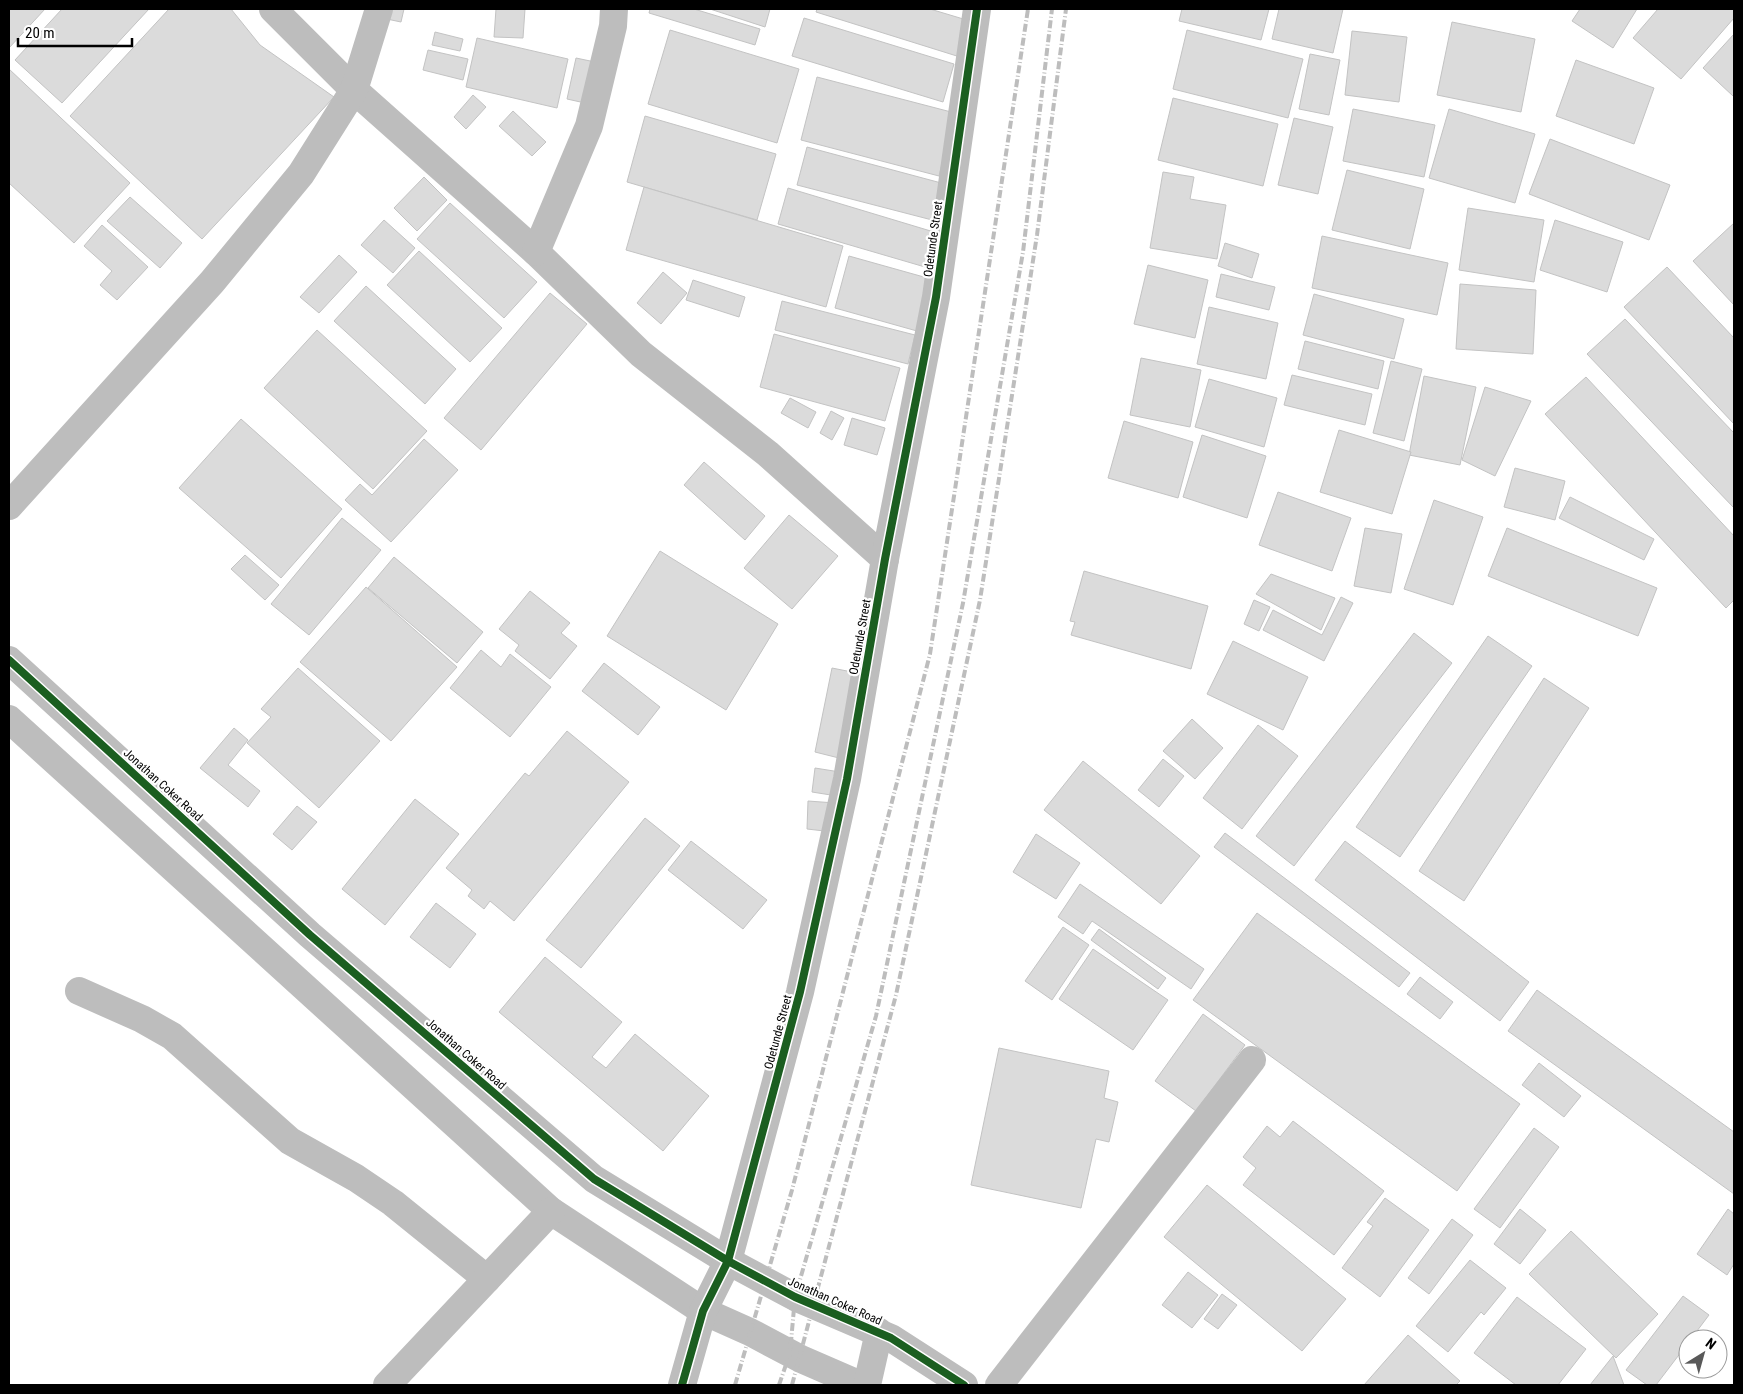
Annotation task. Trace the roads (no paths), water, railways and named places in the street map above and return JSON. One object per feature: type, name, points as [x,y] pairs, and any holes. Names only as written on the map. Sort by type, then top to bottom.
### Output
[{"type":"street","points":[[273,9],[354,90],[536,252],[640,354],[768,454],[886,559]]},
{"type":"street","points":[[9,506],[212,282],[301,174],[354,90],[379,9]]},
{"type":"street","points":[[536,252],[589,126],[613,26],[614,9]]},
{"type":"street","name":"Odetunde Street","points":[[682,1385],[703,1311],[728,1261],[800,992],[847,779],[886,559],[936,297],[977,9]]},
{"type":"street","name":"Jonathan Coker Road","points":[[9,660],[310,935],[594,1179],[728,1261],[795,1298],[879,1332],[964,1385]]},
{"type":"street","points":[[9,719],[551,1211],[703,1311],[750,1332],[801,1359],[861,1385]]},
{"type":"street","points":[[79,990],[142,1019],[172,1036],[290,1141],[356,1178],[393,1203],[487,1279]]},
{"type":"street","points":[[999,1385],[1252,1060]]},
{"type":"street","points":[[386,1385],[551,1211]]},
{"type":"street","points":[[867,1385],[879,1332]]},
{"type":"railway","points":[[735,1385],[792,1190],[930,654],[1028,9]]},
{"type":"railway","points":[[779,1385],[790,1353],[795,1297],[876,1016],[963,603],[1023,252],[1052,9]]},
{"type":"railway","points":[[792,1385],[896,995],[980,600],[1037,235],[1066,9]]}]
